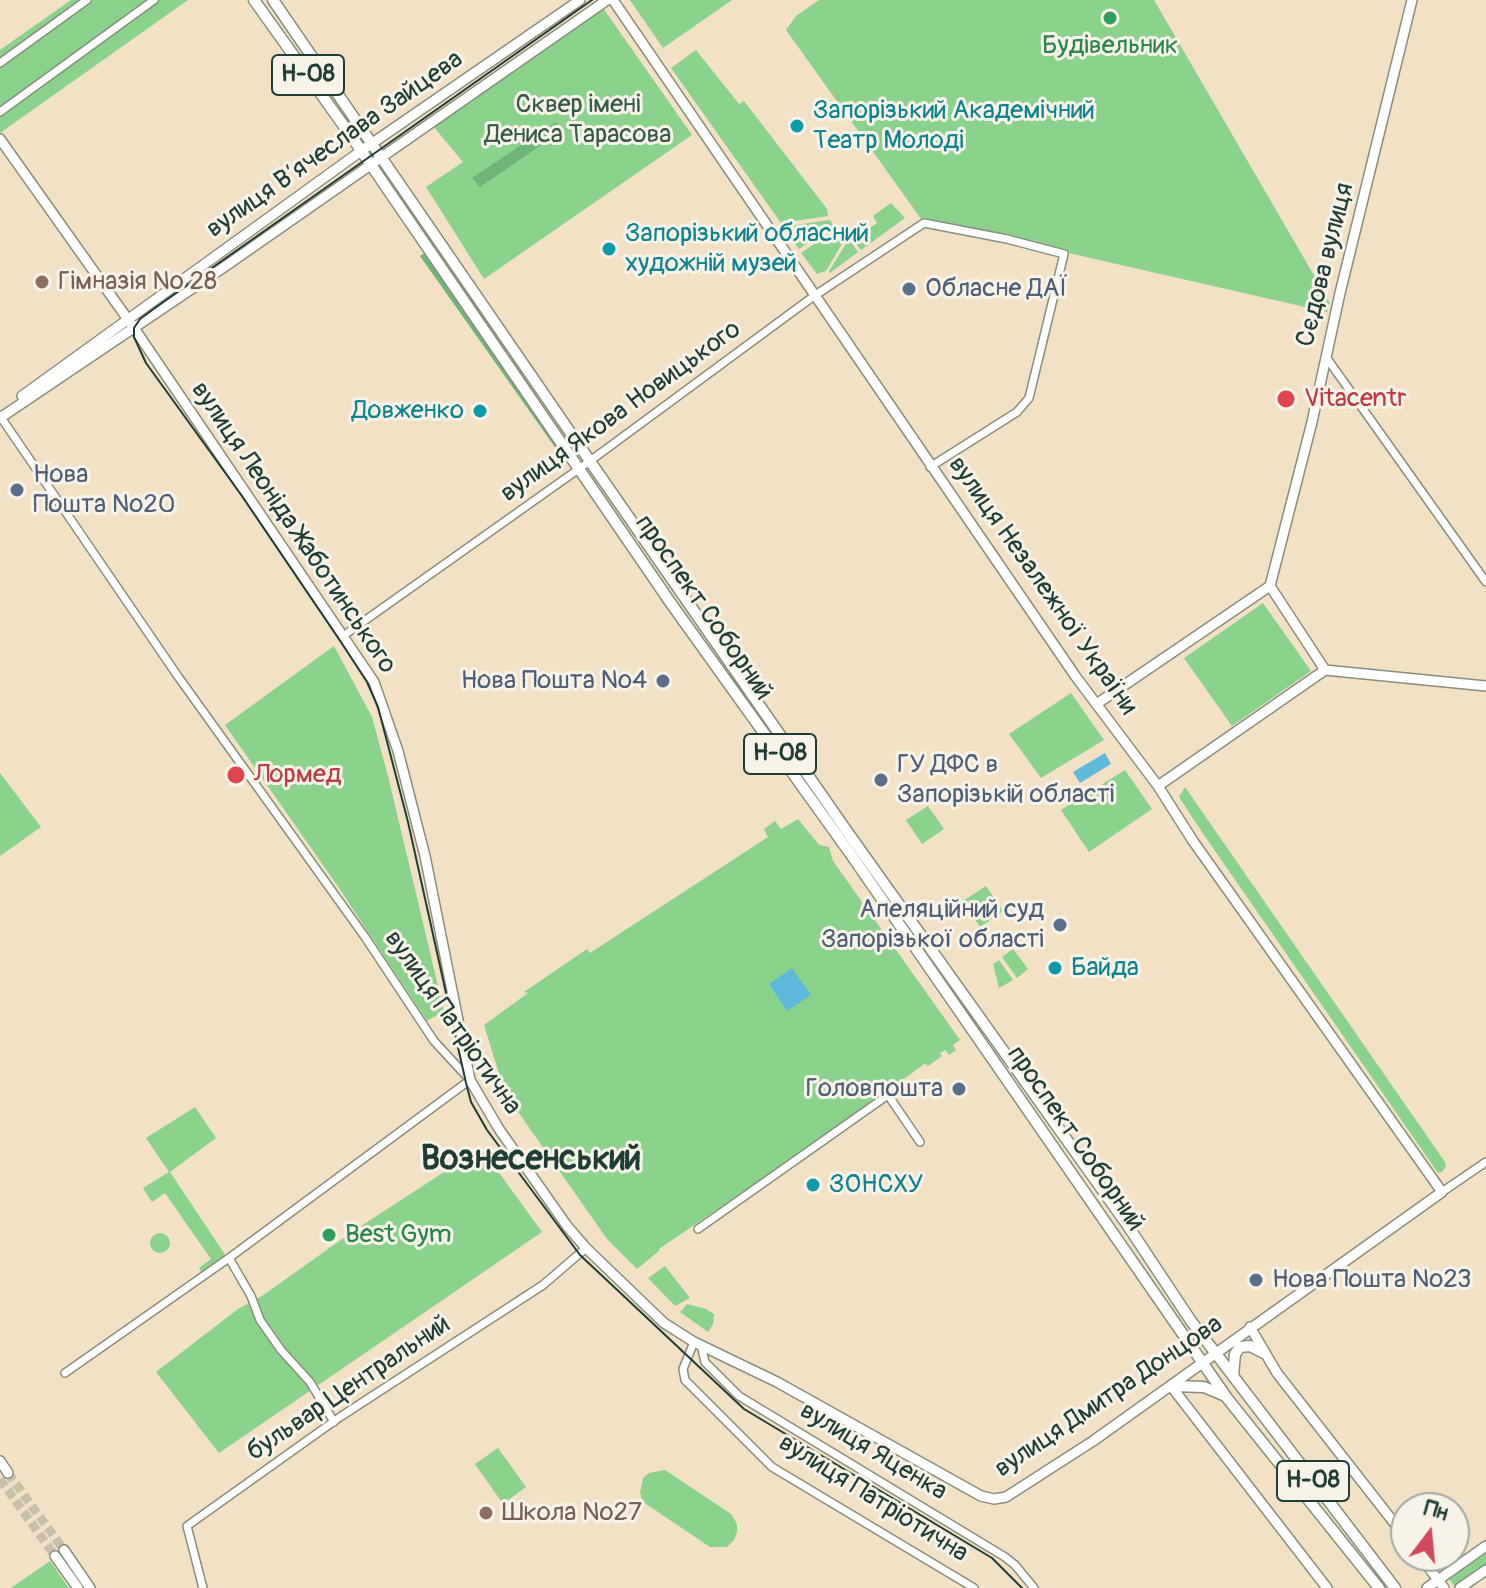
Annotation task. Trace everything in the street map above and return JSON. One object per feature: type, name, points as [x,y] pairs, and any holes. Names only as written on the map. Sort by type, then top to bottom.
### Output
[{"type":"main road","name":"проспект Соборний","points":[[254,0],[693,636],[856,861],[1227,1398]]},
{"type":"main road","name":"проспект Соборний","points":[[273,0],[590,461],[1233,1378]]},
{"type":"main road","points":[[855,840],[856,861]]},
{"type":"main road","points":[[980,1041],[991,1034]]},
{"type":"main road","points":[[1233,1378],[1235,1354],[1240,1347],[1250,1346],[1264,1353]]},
{"type":"main road","name":"Н-08","points":[[1233,1378],[1394,1586]]},
{"type":"main road","points":[[1171,1386],[1204,1387],[1227,1398]]},
{"type":"main road","name":"Н-08","points":[[1227,1398],[1379,1588]]},
{"type":"street","points":[[0,63],[87,0]]},
{"type":"street","points":[[0,112],[154,0]]},
{"type":"street","name":"вулиця Вʼячеслава Зайцева","points":[[131,324],[361,151],[580,0]]},
{"type":"street","name":"вулиця Вʼячеслава Зайцева","points":[[0,416],[610,0]]},
{"type":"street","name":"вулиця Незалежної України","points":[[610,0],[1076,677],[1158,786],[1193,841],[1442,1192]]},
{"type":"street","name":"Сєдова вулиця","points":[[1270,586],[1412,0]]},
{"type":"street","name":"вулиця Леоніда Жаботинського","points":[[0,139],[131,324],[374,682],[398,751],[425,856],[470,1080]]},
{"type":"street","name":"вулиця Якова Новицького","points":[[343,636],[590,461],[814,296],[924,223],[1064,254],[1029,398],[1017,412],[930,467]]},
{"type":"street","points":[[1326,357],[1486,582]]},
{"type":"street","name":"вулиця Патріотична","points":[[0,416],[177,675],[365,937],[434,1041],[470,1080],[499,1129],[586,1248],[664,1323],[697,1344],[683,1369],[685,1380],[772,1467],[974,1588]]},
{"type":"street","points":[[1098,703],[1270,586],[1325,670]]},
{"type":"street","points":[[1158,786],[1325,670],[1486,686]]},
{"type":"street","points":[[65,1373],[229,1258],[470,1080]]},
{"type":"street","points":[[698,1229],[888,1095],[920,1142]]},
{"type":"street","name":"вулиця Дмитра Донцова","points":[[697,1344],[777,1382],[981,1496],[994,1499],[1006,1497],[1171,1386],[1486,1162]]},
{"type":"street","name":"бульвар Центральний","points":[[203,1588],[187,1526],[334,1422],[543,1285],[575,1261],[586,1248]]},
{"type":"street","points":[[229,1258],[251,1296],[260,1320],[310,1382],[334,1422]]},
{"type":"street","points":[[1240,1347],[1250,1327]]},
{"type":"street","points":[[1250,1327],[1264,1353],[1390,1517]]},
{"type":"street","name":"вулиця Яценка","points":[[697,1344],[705,1362],[739,1396],[1005,1557],[1034,1588]]},
{"type":"street","points":[[1171,1386],[1327,1588]]},
{"type":"street","points":[[0,1461],[8,1473]]},
{"type":"street","points":[[1427,1588],[1441,1584],[1486,1546]]},
{"type":"street","points":[[78,1588],[60,1553],[90,1588]]},
{"type":"street","points":[[1460,1588],[1486,1570]]},
{"type":"green space","points":[[71,0],[188,0],[0,133],[0,50]]},
{"type":"green space","points":[[630,0],[732,0],[663,48]]},
{"type":"green space","points":[[819,0],[1154,0],[1330,303],[1327,312],[924,223],[786,30],[796,16]]},
{"type":"green space","name":"Сквер імені Дениса Тарасова","points":[[603,8],[692,135],[484,279],[426,187],[463,162],[433,126]]},
{"type":"green space","points":[[696,50],[739,104],[744,101],[827,209],[828,216],[781,223],[671,68]]},
{"type":"green space","points":[[556,122],[563,130],[480,187],[472,178]]},
{"type":"green space","points":[[891,203],[905,218],[861,250],[853,240],[877,223],[873,216]]},
{"type":"green space","points":[[830,220],[833,225],[799,249],[782,227]]},
{"type":"green space","points":[[836,229],[846,237],[826,271],[817,274],[801,253]]},
{"type":"green space","points":[[849,239],[858,252],[830,273],[829,271]]},
{"type":"green space","points":[[426,252],[567,458],[564,460],[420,256]]},
{"type":"green space","points":[[1263,603],[1311,671],[1232,726],[1184,658]]},
{"type":"green space","points":[[334,646],[372,717],[388,776],[444,1011],[427,1021],[225,725]]},
{"type":"green space","points":[[1071,693],[1104,740],[1041,778],[1009,734]]},
{"type":"green space","points":[[1125,770],[1152,809],[1089,852],[1061,810]]},
{"type":"green space","points":[[0,773],[41,827],[0,856]]},
{"type":"green space","points":[[1185,787],[1445,1162],[1442,1172],[1438,1173],[1202,832],[1179,797]]},
{"type":"green space","points":[[928,806],[944,829],[922,844],[906,820]]},
{"type":"green space","points":[[798,819],[819,845],[829,847],[833,861],[960,1040],[953,1045],[956,1050],[949,1055],[945,1050],[928,1066],[925,1063],[768,1178],[766,1176],[659,1249],[637,1269],[607,1239],[505,1093],[484,1025],[528,993],[524,992],[587,949],[590,953],[768,837],[764,829],[775,821],[781,829]]},
{"type":"green space","points":[[986,886],[1003,911],[980,927],[963,901]]},
{"type":"green space","points":[[1013,949],[1028,969],[1017,978],[1002,957]]},
{"type":"green space","points":[[999,960],[1013,980],[999,988],[993,964]]},
{"type":"green space","points":[[195,1107],[216,1138],[170,1172],[228,1259],[203,1275],[199,1268],[211,1259],[165,1193],[152,1202],[143,1188],[169,1172],[146,1138]]},
{"type":"green space","points":[[481,1148],[542,1232],[219,1453],[156,1372],[238,1309],[262,1296],[352,1232]]},
{"type":"green space","points":[[160,1233],[167,1236],[170,1243],[167,1250],[160,1253],[153,1250],[150,1243],[153,1236]]},
{"type":"green space","points":[[665,1266],[690,1298],[675,1306],[648,1278]]},
{"type":"green space","points":[[687,1304],[714,1314],[708,1332],[680,1312]]},
{"type":"green space","points":[[498,1448],[526,1487],[503,1504],[475,1464]]},
{"type":"green space","points":[[665,1470],[731,1514],[737,1524],[737,1532],[727,1547],[710,1547],[643,1502],[640,1493],[643,1478],[649,1473]]},
{"type":"green space","points":[[1486,1553],[1486,1565],[1455,1587],[1449,1579],[1459,1572],[1470,1572],[1470,1564]]},
{"type":"green space","points":[[50,1561],[69,1588],[11,1588]]},
{"type":"water","points":[[1105,753],[1111,764],[1080,783],[1073,772]]},
{"type":"water","points":[[792,968],[811,995],[787,1011],[769,984]]},
{"type":"tunnel","points":[[8,1473],[64,1550]]},
{"type":"tunnel","points":[[0,1479],[55,1556]]},
{"type":"tram line","points":[[592,0],[140,319],[134,328],[134,337],[146,363],[242,496],[367,682],[378,707],[408,822],[471,1102],[487,1130],[580,1255],[744,1409],[992,1558],[1022,1588]]},
{"type":"place","name":"Будівельник","points":[[1110,18]]},
{"type":"place","name":"Запорізький Академічний Театр Молоді","points":[[797,126]]},
{"type":"place","name":"Запорізький обласний художній музей","points":[[609,249]]},
{"type":"place","name":"Гімназія № 28","points":[[42,282]]},
{"type":"place","name":"Обласне ДАЇ","points":[[909,289]]},
{"type":"place","name":"Vitacentr","points":[[1286,399]]},
{"type":"place","name":"Довженко","points":[[480,411]]},
{"type":"place","name":"Нова Пошта №20","points":[[17,490]]},
{"type":"place","name":"Нова Пошта №4","points":[[663,681]]},
{"type":"place","name":"Лормед","points":[[236,775]]},
{"type":"place","name":"ГУ ДФС в Запорізькій області","points":[[881,780]]},
{"type":"place","name":"Апеляційний суд Запорізької області","points":[[1060,925]]},
{"type":"place","name":"Байда","points":[[1055,968]]},
{"type":"place","name":"Головпошта","points":[[959,1089]]},
{"type":"place","name":"ЗОНСХУ","points":[[813,1185]]},
{"type":"place","name":"Best Gym","points":[[329,1235]]},
{"type":"place","name":"Нова Пошта №23","points":[[1256,1280]]},
{"type":"place","name":"Школа №27","points":[[486,1513]]},
{"type":"district","name":"Вознесенський","points":[[531,1160]]}]
